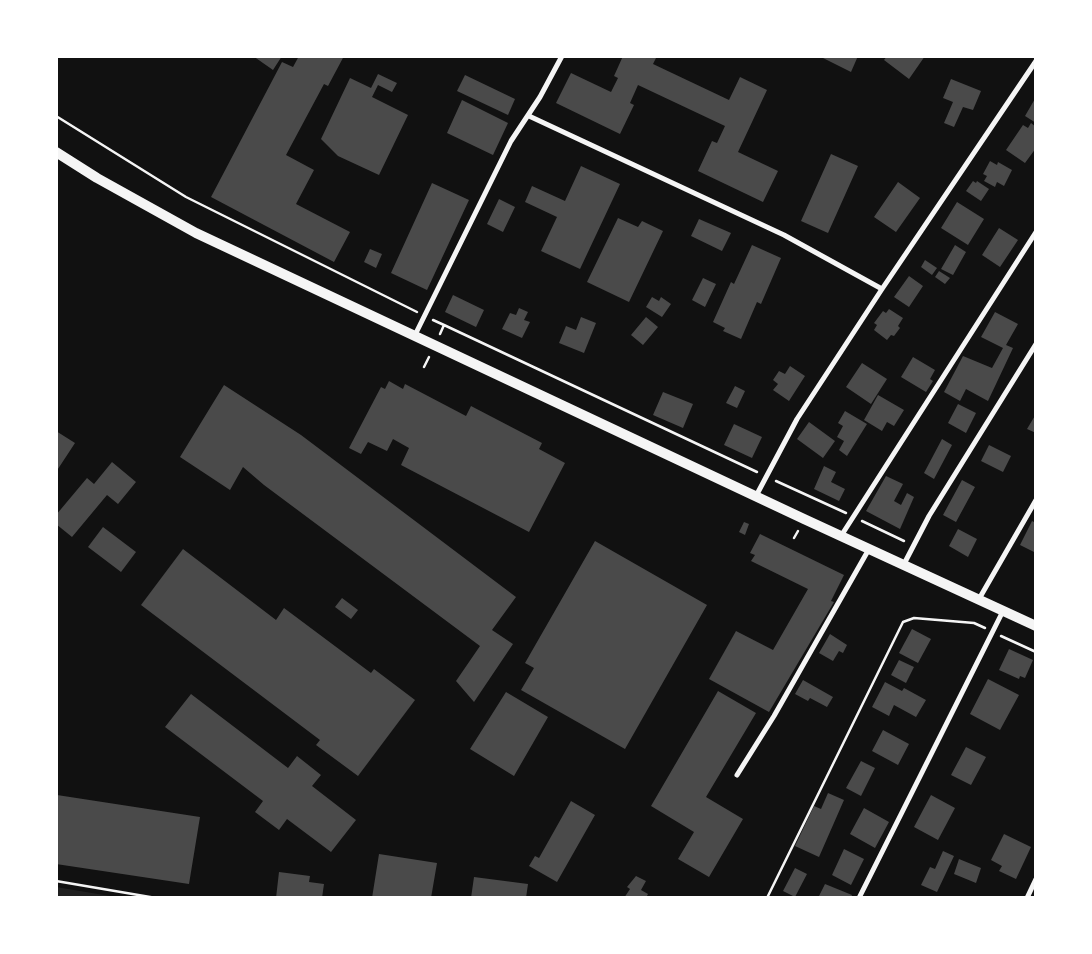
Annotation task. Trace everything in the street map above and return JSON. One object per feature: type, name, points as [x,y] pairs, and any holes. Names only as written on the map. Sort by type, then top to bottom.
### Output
[{"type":"main road","points":[[56,152],[97,178],[196,233],[1036,626]]},
{"type":"street","points":[[415,335],[511,141],[528,116],[562,56]]},
{"type":"street","points":[[756,496],[797,419],[1036,61]]},
{"type":"street","points":[[528,116],[784,235],[882,289]]},
{"type":"street","points":[[841,536],[1036,232]]},
{"type":"street","points":[[904,564],[929,516],[1036,344]]},
{"type":"street","points":[[979,599],[1036,500]]},
{"type":"street","points":[[737,775],[774,716],[869,549]]},
{"type":"street","points":[[859,898],[1004,610]]},
{"type":"street","points":[[1027,898],[1036,879]]},
{"type":"path","points":[[56,116],[186,198],[425,316],[914,546]]},
{"type":"path","points":[[424,367],[444,325]]},
{"type":"path","points":[[767,898],[903,622],[914,618],[974,623],[1036,652]]},
{"type":"path","points":[[56,881],[156,898]]},
{"type":"shaded area","points":[[56,887],[110,896],[123,898],[56,898]]},
{"type":"building","points":[[253,56],[282,56],[273,70]]},
{"type":"building","points":[[299,56],[344,56],[328,86],[324,84],[286,155],[314,170],[296,204],[350,232],[334,262],[211,197],[282,62],[293,67]]},
{"type":"building","points":[[623,56],[657,56],[653,64],[729,100],[740,77],[767,90],[738,152],[778,171],[763,202],[698,171],[712,141],[717,143],[725,126],[638,85],[630,103],[634,105],[620,134],[556,103],[571,73],[611,92],[618,78],[614,76]]},
{"type":"building","points":[[819,56],[858,56],[851,72]]},
{"type":"building","points":[[887,56],[925,56],[909,79],[884,60]]},
{"type":"building","points":[[378,74],[397,83],[392,92],[378,85],[372,97],[408,115],[379,175],[338,156],[321,139],[350,78],[371,88]]},
{"type":"building","points":[[465,75],[515,99],[508,115],[457,91]]},
{"type":"building","points":[[951,79],[981,91],[973,110],[963,107],[954,127],[944,123],[953,102],[943,98]]},
{"type":"building","points":[[1036,97],[1036,123],[1025,116]]},
{"type":"building","points":[[462,100],[508,123],[493,155],[447,133]]},
{"type":"building","points":[[1031,123],[1036,127],[1036,148],[1025,163],[1006,150],[1023,125],[1028,128]]},
{"type":"building","points":[[831,154],[858,166],[828,233],[801,221]]},
{"type":"building","points":[[990,161],[997,165],[998,162],[1012,170],[1004,186],[997,182],[995,187],[984,181],[987,176],[983,174]]},
{"type":"building","points":[[581,166],[620,184],[580,269],[541,251],[557,217],[525,202],[532,186],[565,201]]},
{"type":"building","points":[[973,181],[976,183],[977,181],[989,189],[981,201],[966,191]]},
{"type":"building","points":[[898,182],[920,198],[896,232],[874,217]]},
{"type":"building","points":[[432,183],[469,200],[427,290],[391,273]]},
{"type":"building","points":[[499,199],[515,207],[503,232],[487,224]]},
{"type":"building","points":[[957,202],[984,219],[968,245],[941,228]]},
{"type":"building","points":[[618,218],[638,227],[642,221],[663,231],[629,302],[587,282]]},
{"type":"building","points":[[699,219],[731,233],[722,251],[691,236]]},
{"type":"building","points":[[999,228],[1018,240],[1000,267],[982,255]]},
{"type":"building","points":[[752,245],[781,258],[761,304],[757,302],[741,339],[723,331],[725,328],[713,322],[731,282],[734,284]]},
{"type":"building","points":[[955,245],[966,252],[953,275],[941,269]]},
{"type":"building","points":[[370,249],[382,254],[376,268],[364,262]]},
{"type":"building","points":[[925,260],[937,268],[932,275],[921,267]]},
{"type":"building","points":[[939,271],[950,278],[945,284],[935,277]]},
{"type":"building","points":[[909,276],[923,286],[909,307],[894,297]]},
{"type":"building","points":[[703,278],[716,284],[705,307],[692,300]]},
{"type":"building","points":[[453,295],[484,310],[476,327],[445,312]]},
{"type":"building","points":[[652,297],[659,301],[661,297],[671,304],[662,317],[646,307]]},
{"type":"building","points":[[519,308],[528,312],[524,320],[530,322],[522,338],[502,329],[510,313],[516,315]]},
{"type":"building","points":[[889,309],[903,318],[898,326],[900,328],[894,336],[891,335],[887,340],[874,330],[877,325],[874,323],[883,311],[886,313]]},
{"type":"building","points":[[995,312],[1018,324],[1006,345],[1013,348],[988,401],[966,389],[960,401],[944,392],[963,356],[992,368],[1003,348],[981,337]]},
{"type":"building","points":[[581,317],[596,323],[584,353],[559,343],[566,326],[576,330]]},
{"type":"building","points":[[646,317],[658,327],[643,345],[631,335]]},
{"type":"building","points":[[913,357],[935,370],[930,379],[933,381],[926,392],[901,377]]},
{"type":"building","points":[[862,363],[887,379],[871,404],[846,387]]},
{"type":"building","points":[[790,366],[805,376],[789,401],[773,390],[778,384],[773,380],[779,371],[785,374]]},
{"type":"building","points":[[389,381],[403,389],[405,384],[466,416],[471,406],[542,443],[539,449],[565,463],[529,532],[401,465],[409,448],[393,439],[387,451],[368,442],[361,454],[349,448],[381,387],[385,389]]},
{"type":"building","points":[[224,385],[301,435],[516,597],[492,630],[513,644],[474,702],[456,681],[480,646],[264,485],[243,467],[230,490],[180,457]]},
{"type":"building","points":[[735,386],[745,391],[737,408],[726,403]]},
{"type":"building","points":[[663,392],[693,404],[683,428],[653,415]]},
{"type":"building","points":[[878,395],[904,410],[894,426],[887,422],[882,431],[864,420]]},
{"type":"building","points":[[958,404],[976,413],[966,433],[948,423]]},
{"type":"building","points":[[845,411],[867,424],[847,456],[839,450],[844,441],[837,437],[843,426],[838,423]]},
{"type":"building","points":[[1036,414],[1036,433],[1027,429]]},
{"type":"building","points":[[809,422],[835,441],[823,458],[797,439]]},
{"type":"building","points":[[734,424],[762,437],[752,458],[724,445]]},
{"type":"building","points":[[56,431],[75,443],[56,472]]},
{"type":"building","points":[[942,439],[952,445],[934,479],[924,473]]},
{"type":"building","points":[[989,445],[1011,456],[1003,472],[981,461]]},
{"type":"building","points":[[112,462],[136,482],[118,504],[107,495],[72,537],[56,524],[56,515],[87,478],[94,484]]},
{"type":"building","points":[[824,466],[836,472],[831,482],[845,489],[839,501],[814,489]]},
{"type":"building","points":[[886,476],[903,484],[894,501],[901,505],[907,493],[914,497],[900,529],[866,511]]},
{"type":"building","points":[[962,480],[975,487],[956,522],[943,515]]},
{"type":"building","points":[[1032,521],[1036,523],[1036,553],[1020,545]]},
{"type":"building","points":[[744,522],[749,524],[745,535],[739,532]]},
{"type":"building","points":[[103,527],[136,552],[121,572],[88,547]]},
{"type":"building","points":[[958,529],[977,539],[968,557],[949,546]]},
{"type":"building","points":[[760,534],[844,575],[831,601],[834,602],[769,712],[709,679],[736,631],[773,650],[808,589],[751,561],[755,555],[750,553]]},
{"type":"building","points":[[595,541],[707,605],[625,749],[521,690],[534,668],[525,663]]},
{"type":"building","points":[[183,549],[276,620],[284,608],[371,673],[374,669],[415,700],[358,776],[316,745],[320,740],[141,605]]},
{"type":"building","points":[[342,598],[358,610],[351,619],[335,607]]},
{"type":"building","points":[[912,629],[931,639],[918,663],[899,653]]},
{"type":"building","points":[[830,634],[847,645],[843,653],[839,651],[833,661],[819,653]]},
{"type":"building","points":[[1009,649],[1033,660],[1025,678],[1020,676],[1019,679],[999,670]]},
{"type":"building","points":[[899,660],[914,667],[906,683],[891,675]]},
{"type":"building","points":[[988,679],[1019,695],[1000,730],[970,714]]},
{"type":"building","points":[[803,680],[833,697],[827,707],[810,698],[808,701],[795,694]]},
{"type":"building","points":[[885,682],[902,691],[904,688],[926,700],[916,717],[894,705],[889,716],[872,707]]},
{"type":"building","points":[[718,691],[756,713],[706,797],[743,819],[709,877],[678,859],[694,832],[651,806]]},
{"type":"building","points":[[506,692],[548,717],[514,776],[470,749]]},
{"type":"building","points":[[191,694],[288,768],[297,756],[321,775],[312,786],[356,820],[331,852],[287,819],[279,830],[255,812],[263,801],[165,727]]},
{"type":"building","points":[[883,730],[909,744],[898,765],[872,751]]},
{"type":"building","points":[[966,747],[986,757],[971,785],[951,775]]},
{"type":"building","points":[[861,761],[875,768],[861,796],[846,788]]},
{"type":"building","points":[[828,793],[844,800],[819,857],[795,846],[814,806],[821,809]]},
{"type":"building","points":[[57,795],[200,817],[189,884],[56,864]]},
{"type":"building","points":[[931,795],[955,808],[938,840],[914,827]]},
{"type":"building","points":[[571,801],[595,815],[557,882],[529,866],[535,856],[539,858]]},
{"type":"building","points":[[864,808],[889,822],[875,848],[850,834]]},
{"type":"building","points":[[1004,834],[1031,847],[1016,879],[999,871],[1002,866],[991,860]]},
{"type":"building","points":[[844,849],[864,859],[851,885],[832,875]]},
{"type":"building","points":[[943,851],[954,856],[937,892],[921,885],[930,867],[935,869]]},
{"type":"building","points":[[379,854],[437,863],[431,898],[372,898]]},
{"type":"building","points":[[959,859],[981,868],[976,883],[954,874]]},
{"type":"building","points":[[795,868],[807,874],[795,897],[783,891]]},
{"type":"building","points":[[279,872],[310,876],[309,882],[324,884],[322,898],[276,898]]},
{"type":"building","points":[[636,876],[646,881],[641,890],[648,894],[646,898],[624,898],[630,889],[627,887]]},
{"type":"building","points":[[474,877],[528,884],[526,898],[471,898]]},
{"type":"building","points":[[825,884],[852,895],[851,898],[819,896]]}]
